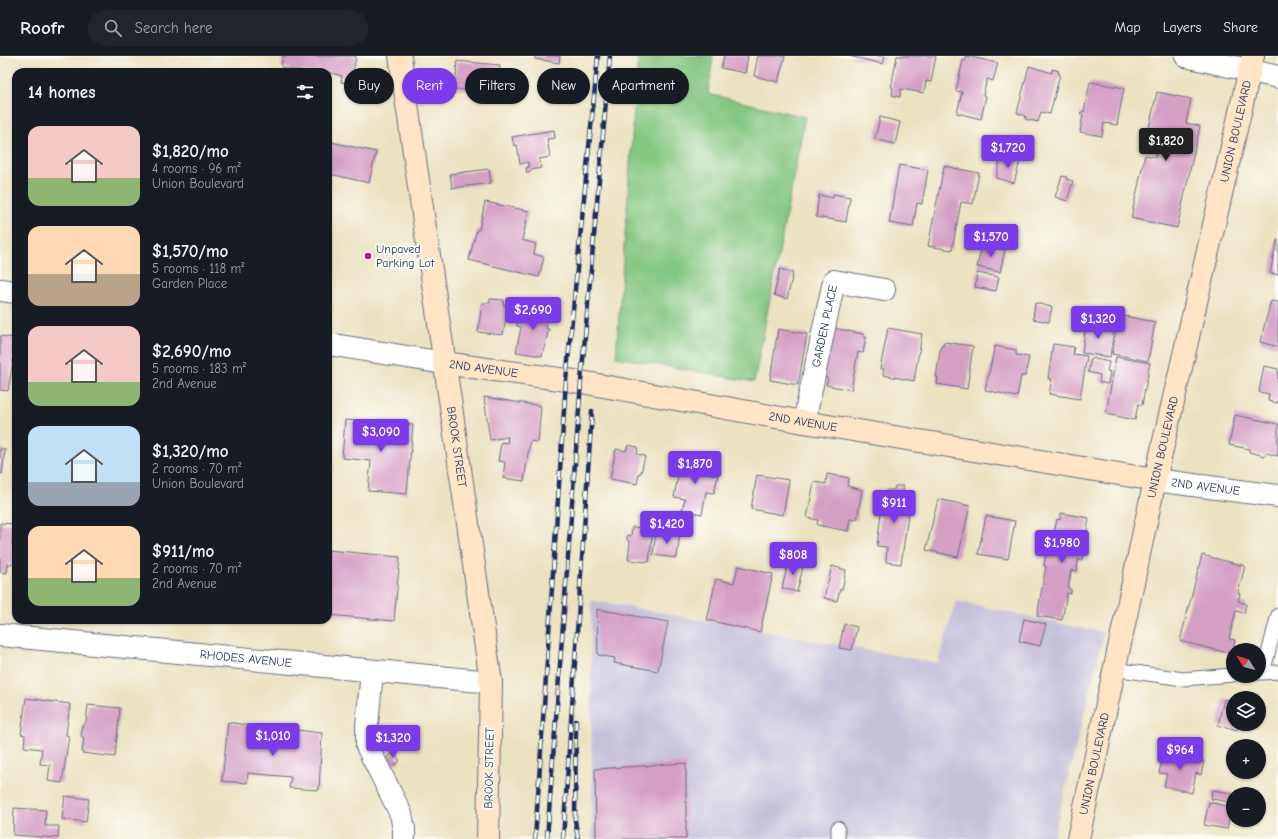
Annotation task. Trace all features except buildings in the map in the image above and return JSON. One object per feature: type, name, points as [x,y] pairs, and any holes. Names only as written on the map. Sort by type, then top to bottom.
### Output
[{"type":"street","name":"BROOK STREET","points":[[400,56],[491,682],[488,839]]},
{"type":"street","points":[[1186,56],[1251,63],[1278,77]]},
{"type":"street","name":"UNION BOULEVARD","points":[[1078,839],[1155,480],[1251,63]]},
{"type":"street","name":"GARDEN PLACE","points":[[804,422],[834,281],[884,290]]},
{"type":"street","points":[[0,290],[12,292]]},
{"type":"street","name":"2ND AVENUE","points":[[332,345],[444,363],[581,382],[804,422],[1155,480],[1278,496]]},
{"type":"street","name":"RHODES AVENUE","points":[[0,635],[491,682]]},
{"type":"street","points":[[372,671],[367,725],[367,746],[401,814],[404,839]]},
{"type":"lane","points":[[1266,656],[1278,615]]},
{"type":"lane","points":[[1114,669],[1183,679],[1226,676]]},
{"type":"lane","points":[[1266,673],[1278,672]]},
{"type":"shaded area","points":[[591,600],[938,663],[956,601],[1104,633],[1053,839],[592,839]]},
{"type":"green space","points":[[638,56],[713,56],[708,94],[805,117],[754,382],[616,357],[634,104],[689,104],[689,68],[637,68]]},
{"type":"railway","points":[[535,839],[566,381],[598,56]]},
{"type":"railway","points":[[547,839],[581,382],[610,56]]},
{"type":"railway","points":[[563,839],[592,411]]},
{"type":"railway","points":[[576,721],[575,820],[578,839]]},
{"type":"place","name":"Unpaved Parking Lot","points":[[368,256]]}]
